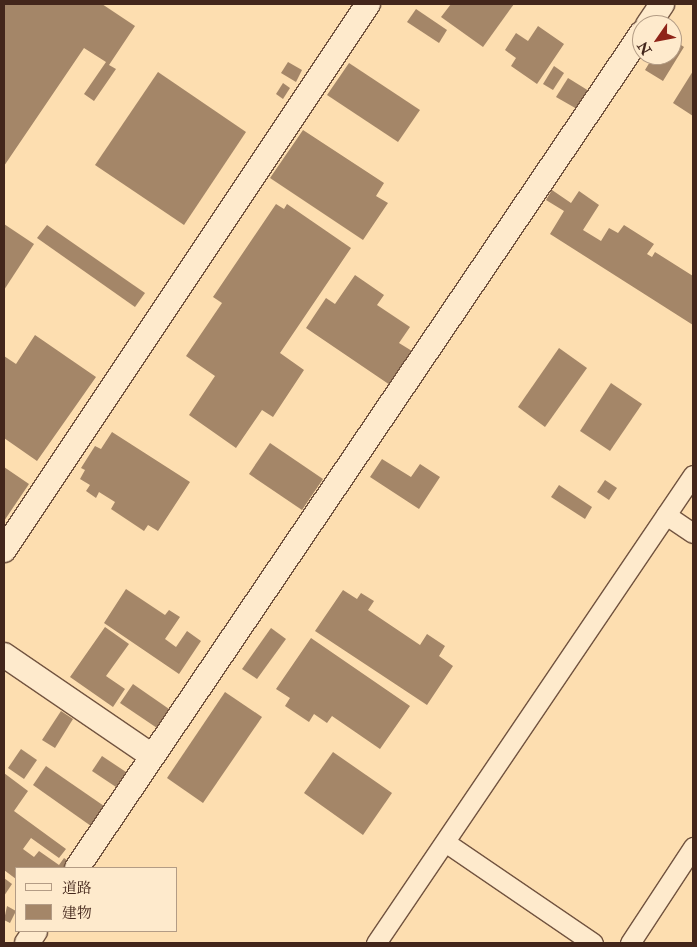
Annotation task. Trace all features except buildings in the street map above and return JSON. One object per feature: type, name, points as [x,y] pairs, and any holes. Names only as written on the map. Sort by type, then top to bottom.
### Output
[{"type":"street","points":[[4,550],[368,4]]},
{"type":"street","points":[[655,15],[662,4]]},
{"type":"street","points":[[78,867],[632,48]]},
{"type":"street","points":[[376,943],[693,475]]},
{"type":"street","points":[[666,515],[693,533]]},
{"type":"street","points":[[4,655],[152,756]]},
{"type":"street","points":[[445,842],[593,943]]},
{"type":"street","points":[[630,943],[693,847]]},
{"type":"street","points":[[27,943],[34,932]]}]
